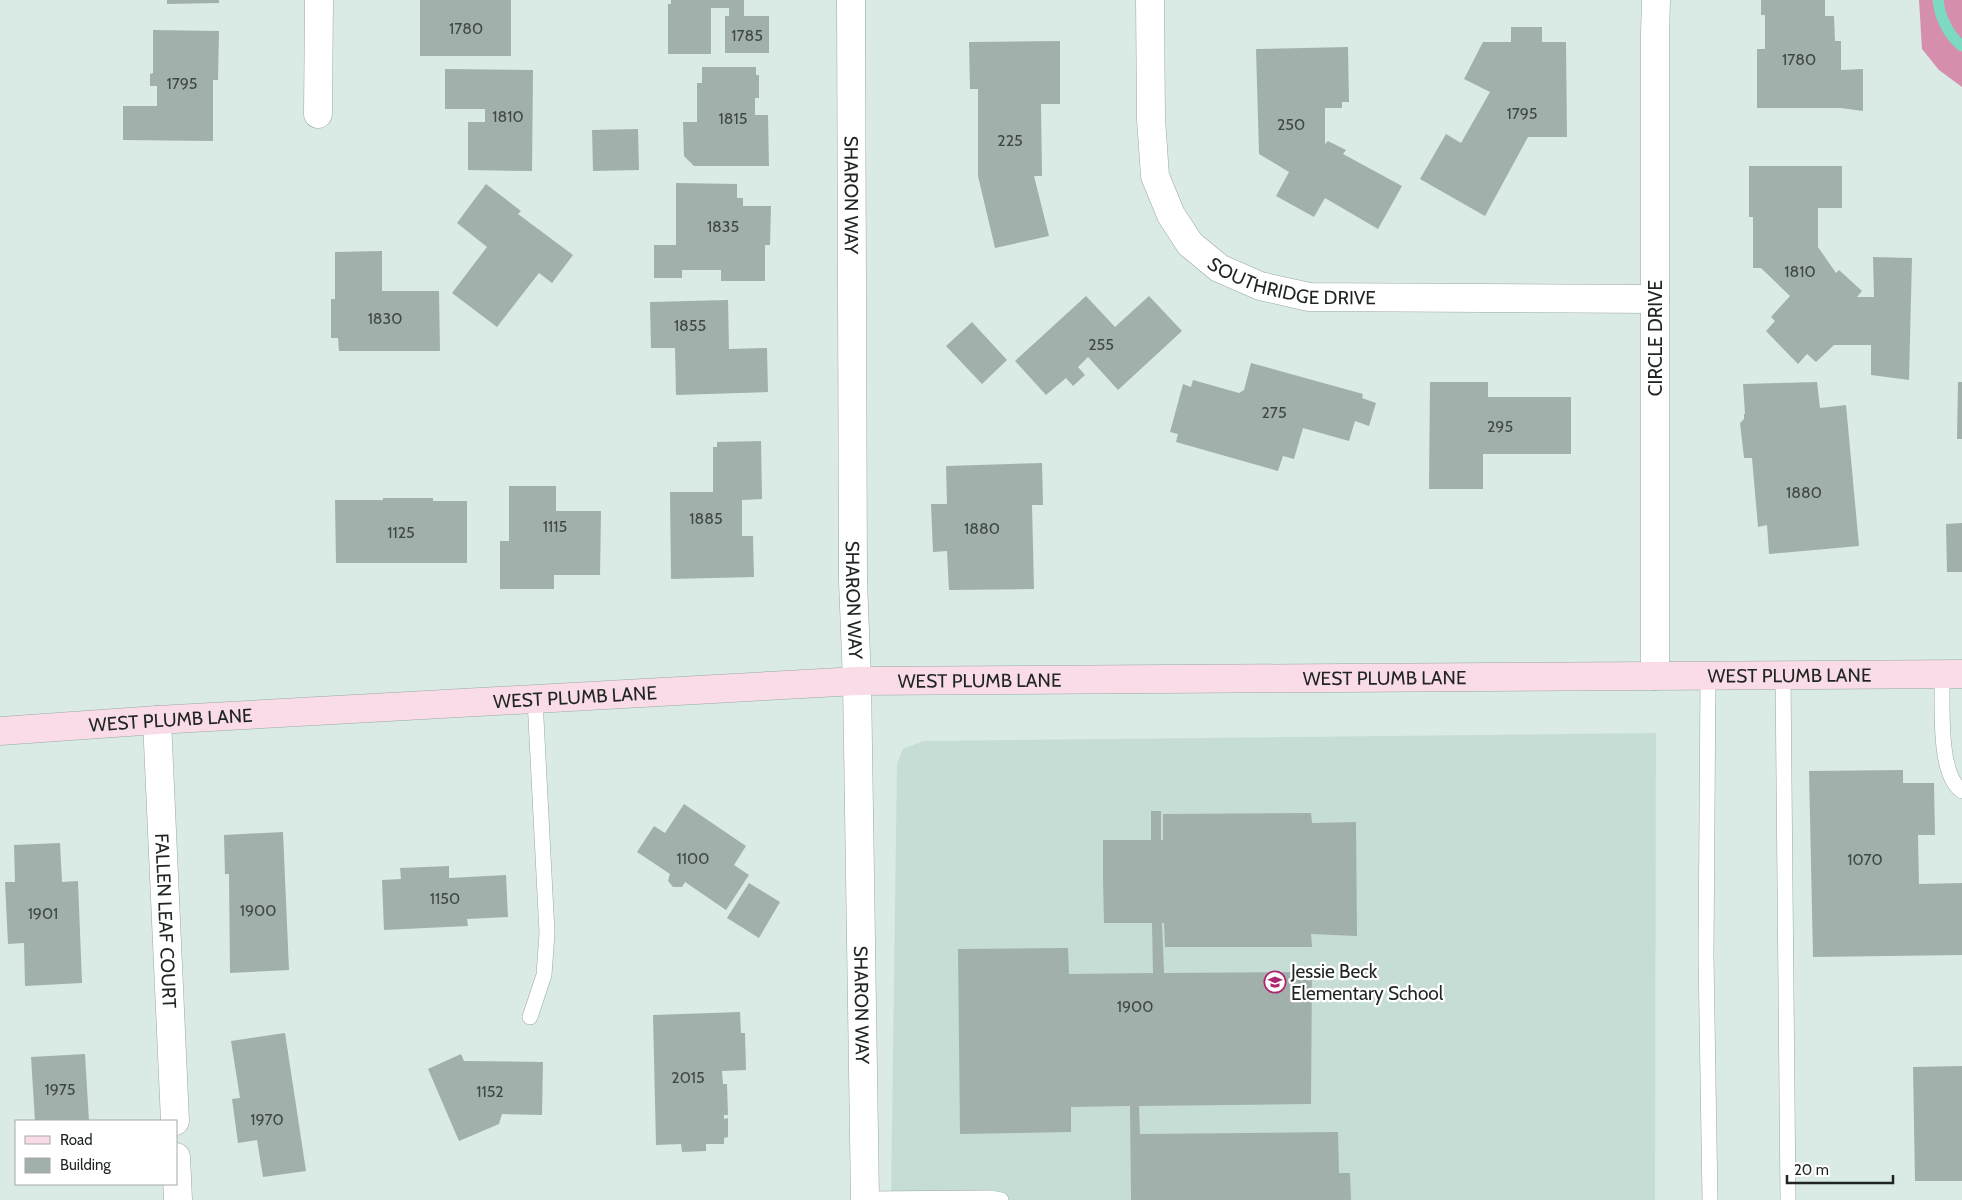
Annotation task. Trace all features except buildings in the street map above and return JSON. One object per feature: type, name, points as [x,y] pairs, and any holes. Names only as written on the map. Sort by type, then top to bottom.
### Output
[{"type":"main road","name":"WEST PLUMB LANE","points":[[0,731],[157,720],[857,682],[1952,674]]},
{"type":"street","points":[[318,114],[319,0]]},
{"type":"street","name":"SHARON WAY","points":[[851,0],[853,571],[857,682],[864,1200]]},
{"type":"street","name":"SOUTHRIDGE DRIVE","points":[[1150,0],[1151,120],[1155,176],[1171,215],[1190,244],[1219,268],[1260,286],[1309,297],[1655,298]]},
{"type":"street","name":"CIRCLE DRIVE","points":[[1655,676],[1656,0]]},
{"type":"street","name":"FALLEN LEAF COURT","points":[[157,720],[175,1120]]},
{"type":"street","points":[[177,1185],[178,1200]]},
{"type":"lane","points":[[1952,674],[1944,757],[1955,786],[1962,791]]},
{"type":"lane","points":[[1708,675],[1706,956],[1710,1200]]},
{"type":"lane","points":[[1783,675],[1788,1200]]},
{"type":"lane","points":[[530,1017],[544,975],[547,933],[535,699]]},
{"type":"lane","points":[[864,1200],[990,1198],[1001,1200]]},
{"type":"shaded area","points":[[1919,0],[1962,0],[1962,87],[1939,70],[1922,49]]},
{"type":"shaded area","name":"Jessie Beck Elementary School","points":[[1656,733],[1655,1200],[891,1200],[897,764],[903,749],[923,741]]},
{"type":"waterway","points":[[1938,0],[1946,25],[1953,37],[1962,46]]},
{"type":"place","name":"Jessie Beck Elementary School","points":[[1275,982]]}]
